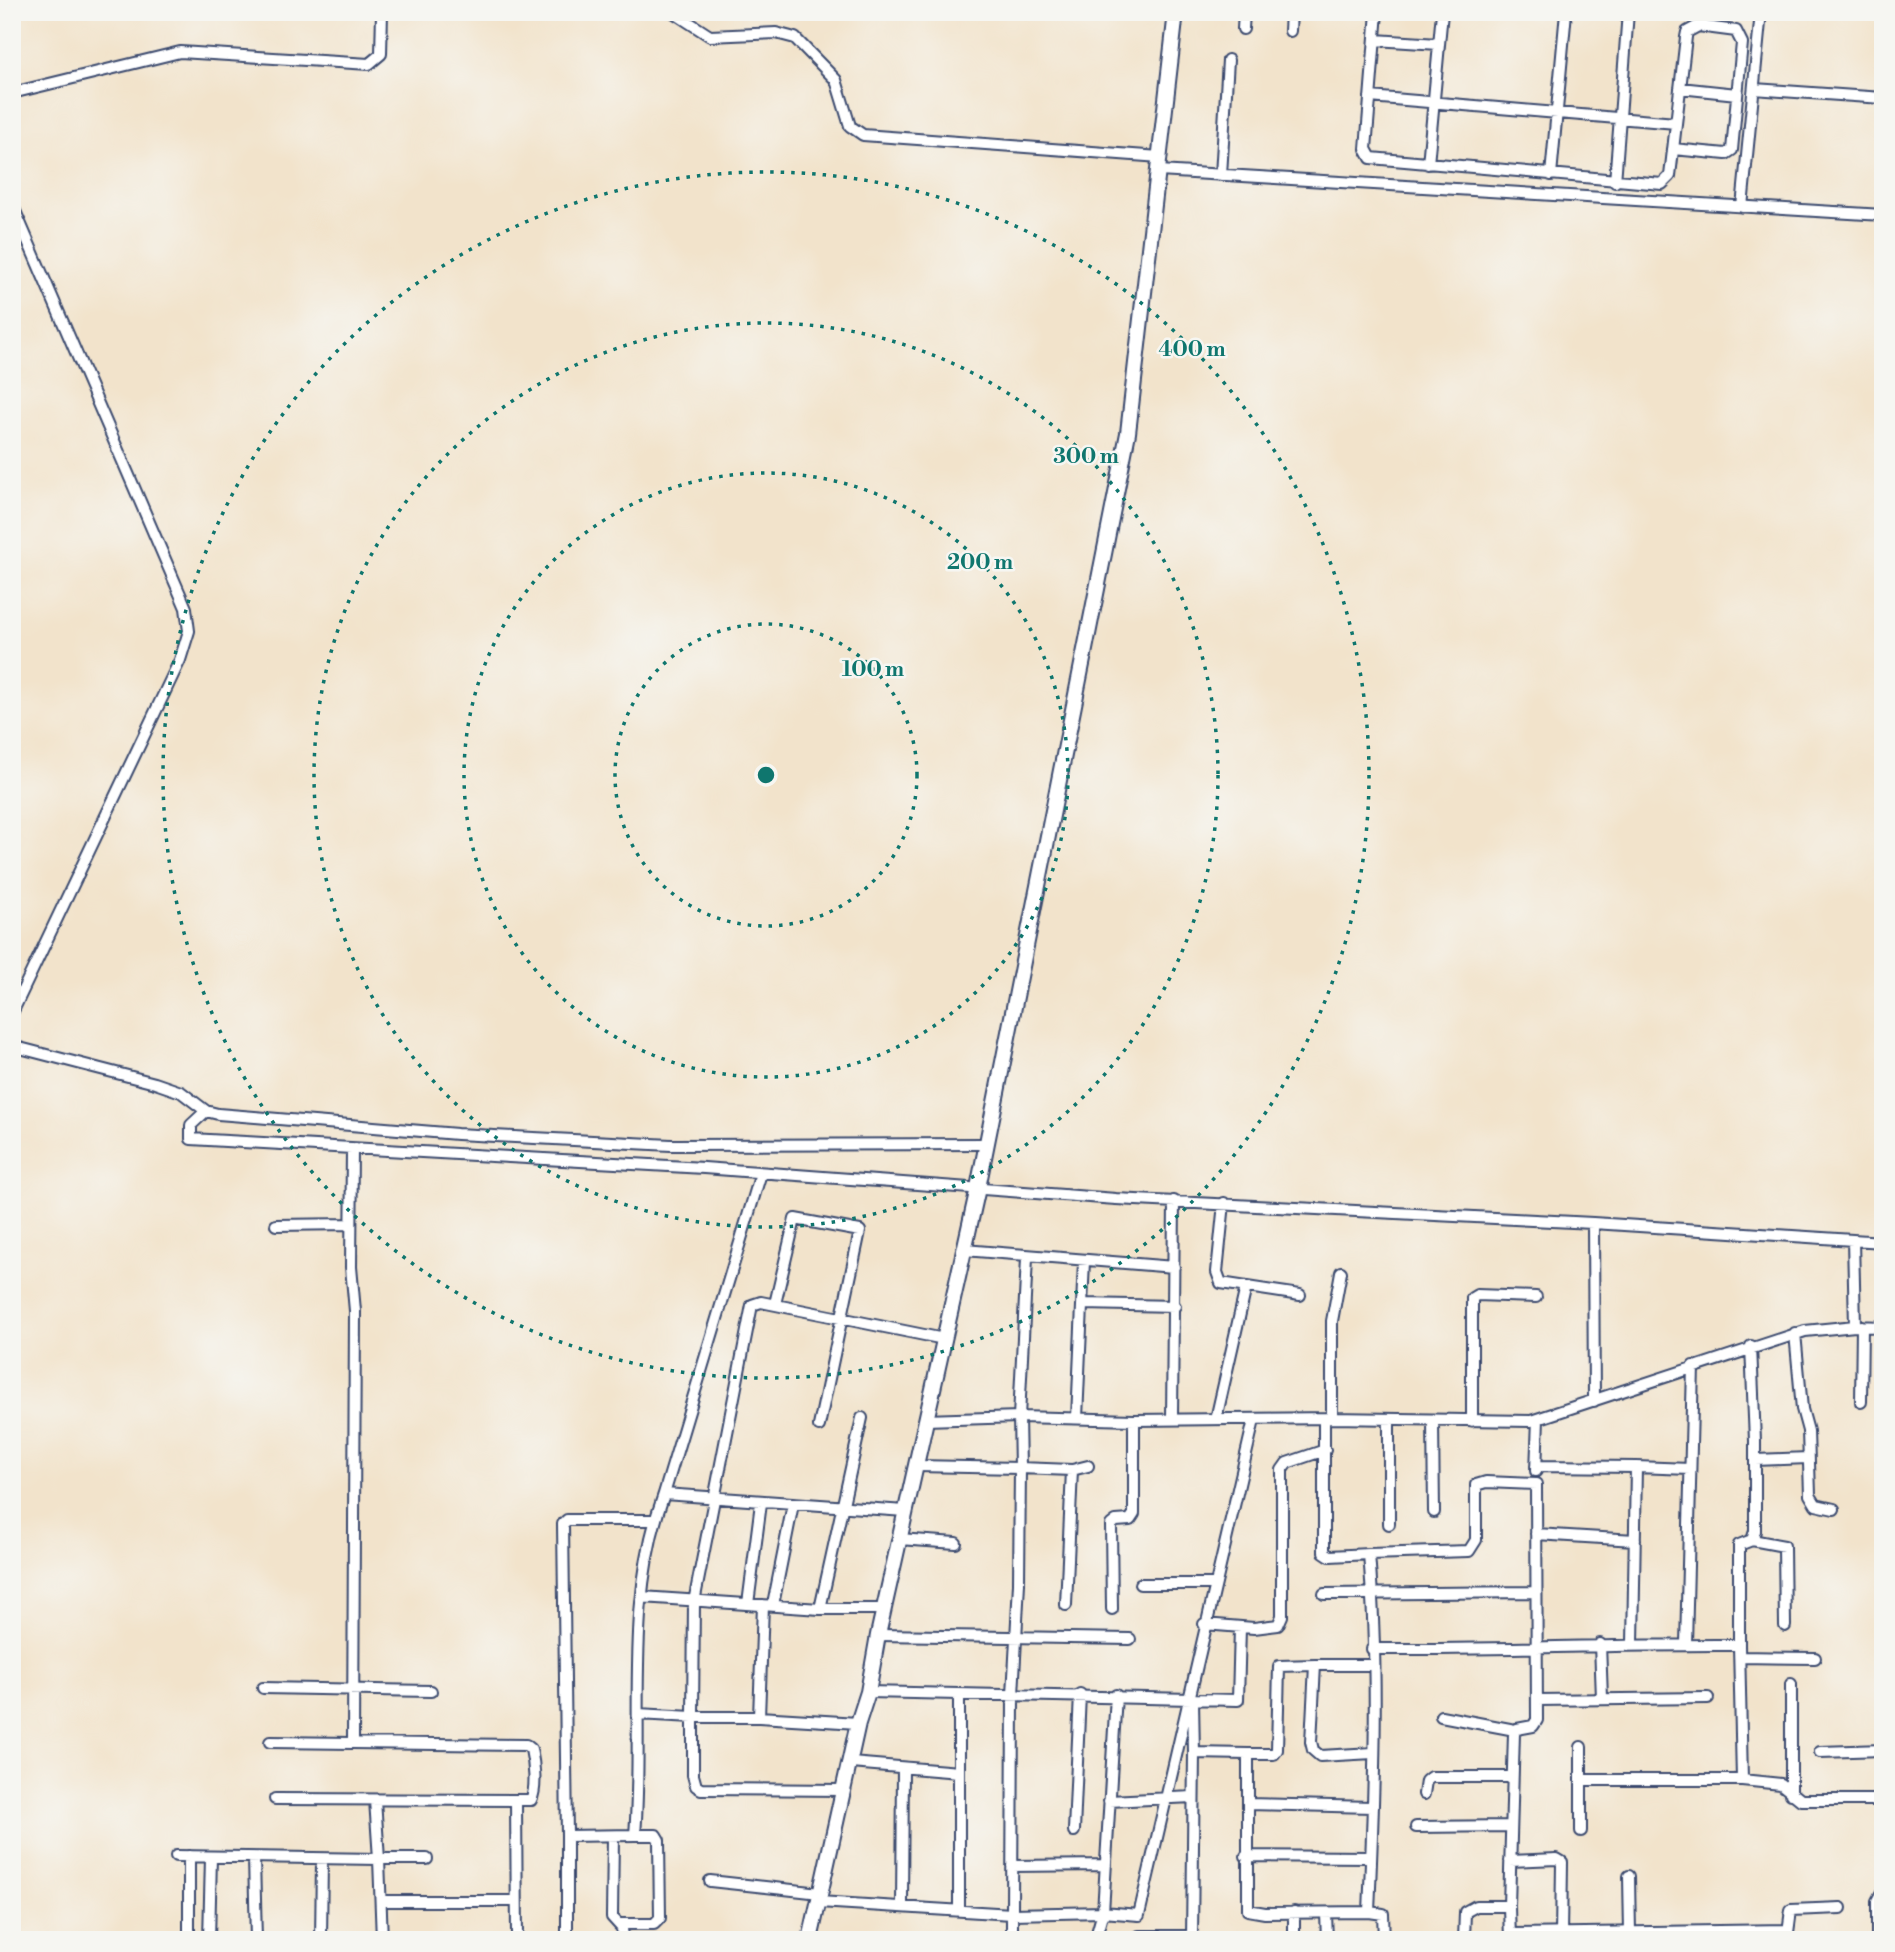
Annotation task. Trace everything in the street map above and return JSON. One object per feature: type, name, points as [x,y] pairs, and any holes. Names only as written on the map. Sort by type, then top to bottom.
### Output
[{"type":"street","points":[[12,93],[180,52],[369,64],[381,54],[382,12]]},
{"type":"street","points":[[673,12],[710,36],[776,33],[795,38],[836,80],[850,126],[863,135],[1159,164],[1221,175],[1883,215]]},
{"type":"street","points":[[810,1940],[858,1723],[868,1692],[905,1511],[978,1188],[1128,433],[1176,12]]},
{"type":"street","points":[[1242,29],[1244,12]]},
{"type":"street","points":[[1290,31],[1291,12]]},
{"type":"street","points":[[1377,12],[1368,155],[1376,159],[1615,182],[1662,184],[1670,176],[1673,149],[1680,88],[1690,29],[1698,26],[1732,29],[1741,38],[1732,147],[1729,152],[1673,149]]},
{"type":"street","points":[[1428,164],[1442,12]]},
{"type":"street","points":[[1550,176],[1566,12]]},
{"type":"street","points":[[1615,182],[1628,12]]},
{"type":"street","points":[[1742,207],[1761,12]]},
{"type":"street","points":[[1375,40],[1439,44]]},
{"type":"street","points":[[1221,175],[1228,61]]},
{"type":"street","points":[[1680,88],[1737,94]]},
{"type":"street","points":[[1754,89],[1883,98]]},
{"type":"street","points":[[1370,97],[1557,115],[1676,123]]},
{"type":"street","points":[[12,204],[186,608],[189,631],[180,660],[12,1013]]},
{"type":"street","points":[[12,1046],[155,1083],[187,1096],[206,1111],[218,1114],[457,1134],[671,1145],[986,1144]]},
{"type":"street","points":[[206,1111],[191,1125],[191,1139],[1174,1201],[1593,1223],[1883,1242]]},
{"type":"street","points":[[352,1149],[351,1224],[355,1311],[353,1743]]},
{"type":"street","points":[[635,1835],[642,1597],[654,1520],[761,1173]]},
{"type":"street","points":[[1172,1419],[1174,1201]]},
{"type":"street","points":[[1224,1203],[1218,1278],[1224,1284],[1300,1295]]},
{"type":"street","points":[[775,1304],[793,1223],[801,1217],[860,1231],[819,1426]]},
{"type":"street","points":[[1593,1223],[1594,1401]]},
{"type":"street","points":[[276,1225],[351,1224]]},
{"type":"street","points":[[1853,1240],[1861,1402]]},
{"type":"street","points":[[964,1250],[1027,1258],[1174,1267]]},
{"type":"street","points":[[1012,1940],[1013,1695],[1017,1640],[1019,1417],[1027,1258]]},
{"type":"street","points":[[1077,1418],[1084,1261]]},
{"type":"street","points":[[1341,1272],[1332,1321],[1325,1450],[1324,1552],[1330,1556],[1469,1551],[1476,1540],[1476,1485],[1486,1482],[1536,1484]]},
{"type":"street","points":[[1216,1419],[1246,1287]]},
{"type":"street","points":[[1472,1421],[1472,1298],[1477,1295],[1536,1297]]},
{"type":"street","points":[[844,1790],[701,1789],[695,1786],[692,1775],[694,1602],[752,1305],[757,1301],[775,1304],[944,1339]]},
{"type":"street","points":[[1084,1304],[1175,1306]]},
{"type":"street","points":[[925,1420],[1019,1417],[1134,1420],[1538,1419],[1796,1333],[1859,1326],[1883,1327]]},
{"type":"street","points":[[1796,1333],[1802,1409],[1808,1431],[1813,1502],[1819,1507],[1833,1509]]},
{"type":"street","points":[[1751,1346],[1755,1460],[1755,1531],[1752,1540]]},
{"type":"street","points":[[1686,1645],[1693,1366]]},
{"type":"street","points":[[820,1609],[862,1418]]},
{"type":"street","points":[[1441,1716],[1515,1730],[1536,1725],[1538,1419]]},
{"type":"street","points":[[1112,1609],[1111,1525],[1116,1521],[1130,1520],[1134,1514],[1134,1420]]},
{"type":"street","points":[[1190,1700],[1194,1754],[1192,1938],[1139,1938],[1139,1915],[1165,1797],[1254,1420]]},
{"type":"street","points":[[1388,1524],[1389,1420]]},
{"type":"street","points":[[1433,1421],[1434,1512]]},
{"type":"street","points":[[1204,1624],[1240,1628],[1273,1627],[1281,1620],[1282,1470],[1287,1463],[1325,1450]]},
{"type":"street","points":[[1755,1460],[1808,1458]]},
{"type":"street","points":[[916,1466],[1072,1469],[1088,1466]]},
{"type":"street","points":[[1536,1466],[1690,1468]]},
{"type":"street","points":[[1633,1644],[1636,1467]]},
{"type":"street","points":[[1066,1605],[1072,1469]]},
{"type":"street","points":[[664,1494],[761,1503],[905,1511]]},
{"type":"street","points":[[748,1604],[761,1503]]},
{"type":"street","points":[[759,1717],[768,1605],[793,1504]]},
{"type":"street","points":[[567,1940],[563,1524],[567,1520],[654,1520]]},
{"type":"street","points":[[1536,1534],[1635,1540]]},
{"type":"street","points":[[899,1539],[956,1543]]},
{"type":"street","points":[[1742,1780],[1740,1545],[1752,1540],[1784,1546],[1785,1626]]},
{"type":"street","points":[[1369,1554],[1373,1595],[1369,1912]]},
{"type":"street","points":[[1140,1584],[1215,1584]]},
{"type":"street","points":[[1324,1594],[1535,1592]]},
{"type":"street","points":[[642,1597],[820,1609],[884,1609]]},
{"type":"street","points":[[868,1692],[959,1695],[1080,1694],[1238,1700],[1240,1628]]},
{"type":"street","points":[[878,1635],[1017,1640],[1130,1640]]},
{"type":"street","points":[[1600,1644],[1601,1698]]},
{"type":"street","points":[[1372,1649],[1504,1651],[1600,1644],[1686,1645],[1815,1658]]},
{"type":"street","points":[[1315,1665],[1313,1751],[1320,1755],[1373,1753]]},
{"type":"street","points":[[1194,1754],[1274,1754],[1277,1750],[1279,1666],[1373,1665]]},
{"type":"street","points":[[1791,1684],[1791,1794]]},
{"type":"street","points":[[263,1688],[431,1691]]},
{"type":"street","points":[[1074,1831],[1080,1694]]},
{"type":"street","points":[[959,1695],[959,1909]]},
{"type":"street","points":[[1095,1940],[1103,1912],[1116,1695]]},
{"type":"street","points":[[1537,1700],[1708,1698]]},
{"type":"street","points":[[638,1714],[858,1723]]},
{"type":"street","points":[[1515,1730],[1511,1777],[1510,1937],[1630,1933],[1787,1935],[1791,1910],[1841,1908]]},
{"type":"street","points":[[270,1742],[526,1745],[533,1756],[534,1794],[531,1800],[275,1799]]},
{"type":"street","points":[[1581,1747],[1581,1831]]},
{"type":"street","points":[[1820,1752],[1883,1750]]},
{"type":"street","points":[[1248,1754],[1248,1910],[1254,1913],[1384,1914],[1384,1940]]},
{"type":"street","points":[[851,1763],[959,1772]]},
{"type":"street","points":[[902,1906],[903,1768]]},
{"type":"street","points":[[1424,1794],[1426,1781],[1431,1777],[1511,1777]]},
{"type":"street","points":[[1581,1780],[1742,1780],[1781,1784],[1797,1799],[1811,1801],[1883,1800]]},
{"type":"street","points":[[1109,1801],[1193,1797]]},
{"type":"street","points":[[375,1800],[382,1940]]},
{"type":"street","points":[[516,1801],[517,1940]]},
{"type":"street","points":[[1248,1804],[1372,1807]]},
{"type":"street","points":[[1416,1827],[1511,1826]]},
{"type":"street","points":[[567,1836],[656,1835],[659,1840],[660,1918],[654,1924],[614,1922],[613,1836]]},
{"type":"street","points":[[176,1856],[322,1860],[427,1859]]},
{"type":"street","points":[[189,1856],[189,1940]]},
{"type":"street","points":[[1246,1856],[1371,1857]]},
{"type":"street","points":[[209,1940],[211,1857]]},
{"type":"street","points":[[254,1858],[256,1940]]},
{"type":"street","points":[[1510,1861],[1557,1859],[1562,1862],[1561,1936]]},
{"type":"street","points":[[321,1940],[322,1860]]},
{"type":"street","points":[[1012,1867],[1106,1865]]},
{"type":"street","points":[[1629,1875],[1630,1933]]},
{"type":"street","points":[[710,1881],[902,1906],[1012,1914],[1103,1912],[1139,1915]]},
{"type":"street","points":[[1877,1940],[1877,1901],[1883,1891]]},
{"type":"street","points":[[382,1900],[516,1901]]},
{"type":"street","points":[[1464,1940],[1464,1921],[1468,1909],[1509,1906]]},
{"type":"street","points":[[1294,1912],[1294,1940]]},
{"type":"street","points":[[1326,1913],[1327,1940]]},
{"type":"street","points":[[621,1924],[623,1940]]}]
